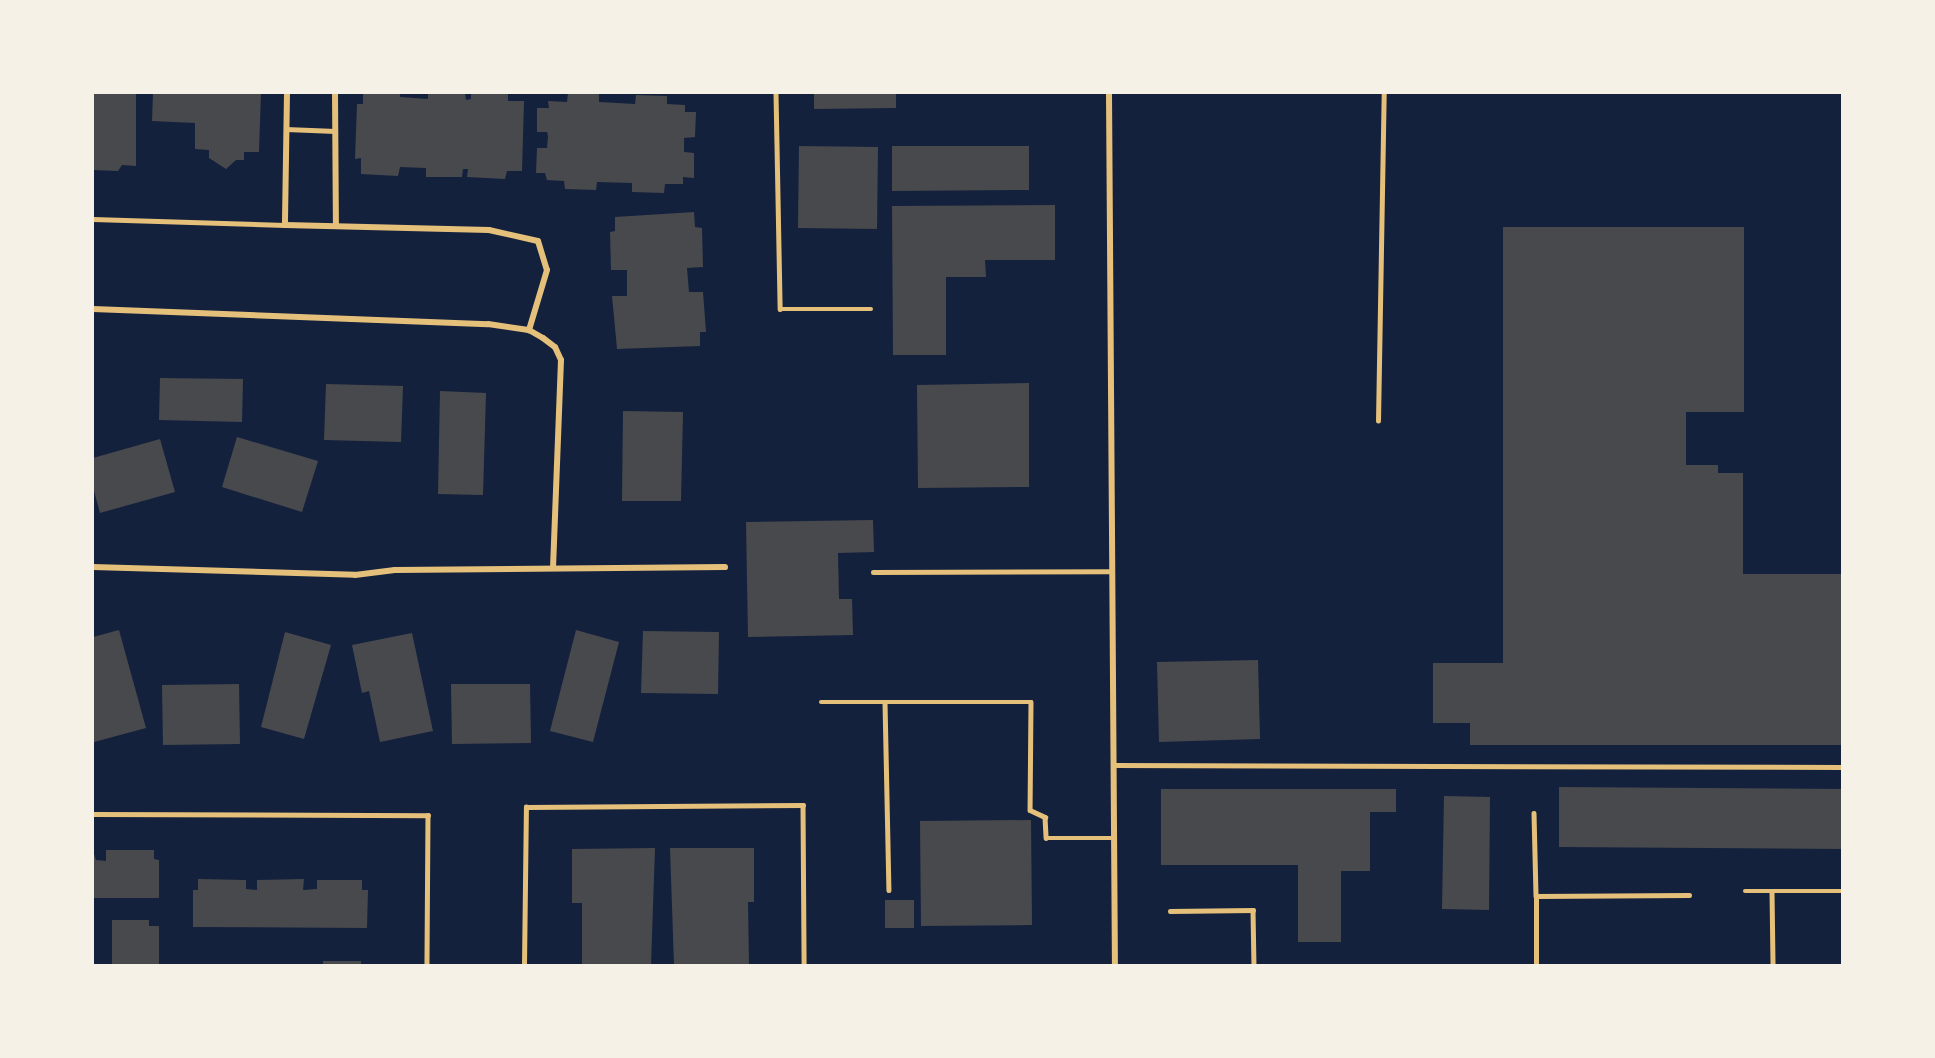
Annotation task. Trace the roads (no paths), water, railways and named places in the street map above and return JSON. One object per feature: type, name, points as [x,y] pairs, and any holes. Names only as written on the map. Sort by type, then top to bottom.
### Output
[{"type":"street","points":[[286,93],[285,225],[489,230],[538,241],[547,270],[529,330]]},
{"type":"street","points":[[335,93],[336,226]]},
{"type":"street","points":[[1109,93],[1115,965]]},
{"type":"street","points":[[93,309],[488,324],[529,330],[555,347],[561,360],[553,568]]},
{"type":"street","points":[[93,567],[355,575],[395,570],[725,567]]},
{"type":"lane","points":[[776,93],[780,309],[871,309]]},
{"type":"lane","points":[[1377,421],[1384,93]]},
{"type":"lane","points":[[286,129],[335,131]]},
{"type":"lane","points":[[93,219],[285,225]]},
{"type":"lane","points":[[873,572],[1113,571]]},
{"type":"lane","points":[[821,702],[1031,702],[1030,810],[1046,817],[1046,838],[1114,838]]},
{"type":"lane","points":[[885,702],[888,890]]},
{"type":"lane","points":[[1114,765],[1842,767]]},
{"type":"lane","points":[[524,965],[526,807],[803,805],[804,965]]},
{"type":"lane","points":[[1534,813],[1536,965]]},
{"type":"lane","points":[[93,814],[428,815],[428,965]]},
{"type":"lane","points":[[1745,891],[1842,891]]},
{"type":"lane","points":[[1772,891],[1773,965]]},
{"type":"lane","points":[[1536,896],[1689,895]]},
{"type":"lane","points":[[1170,911],[1252,910],[1254,965]]}]
